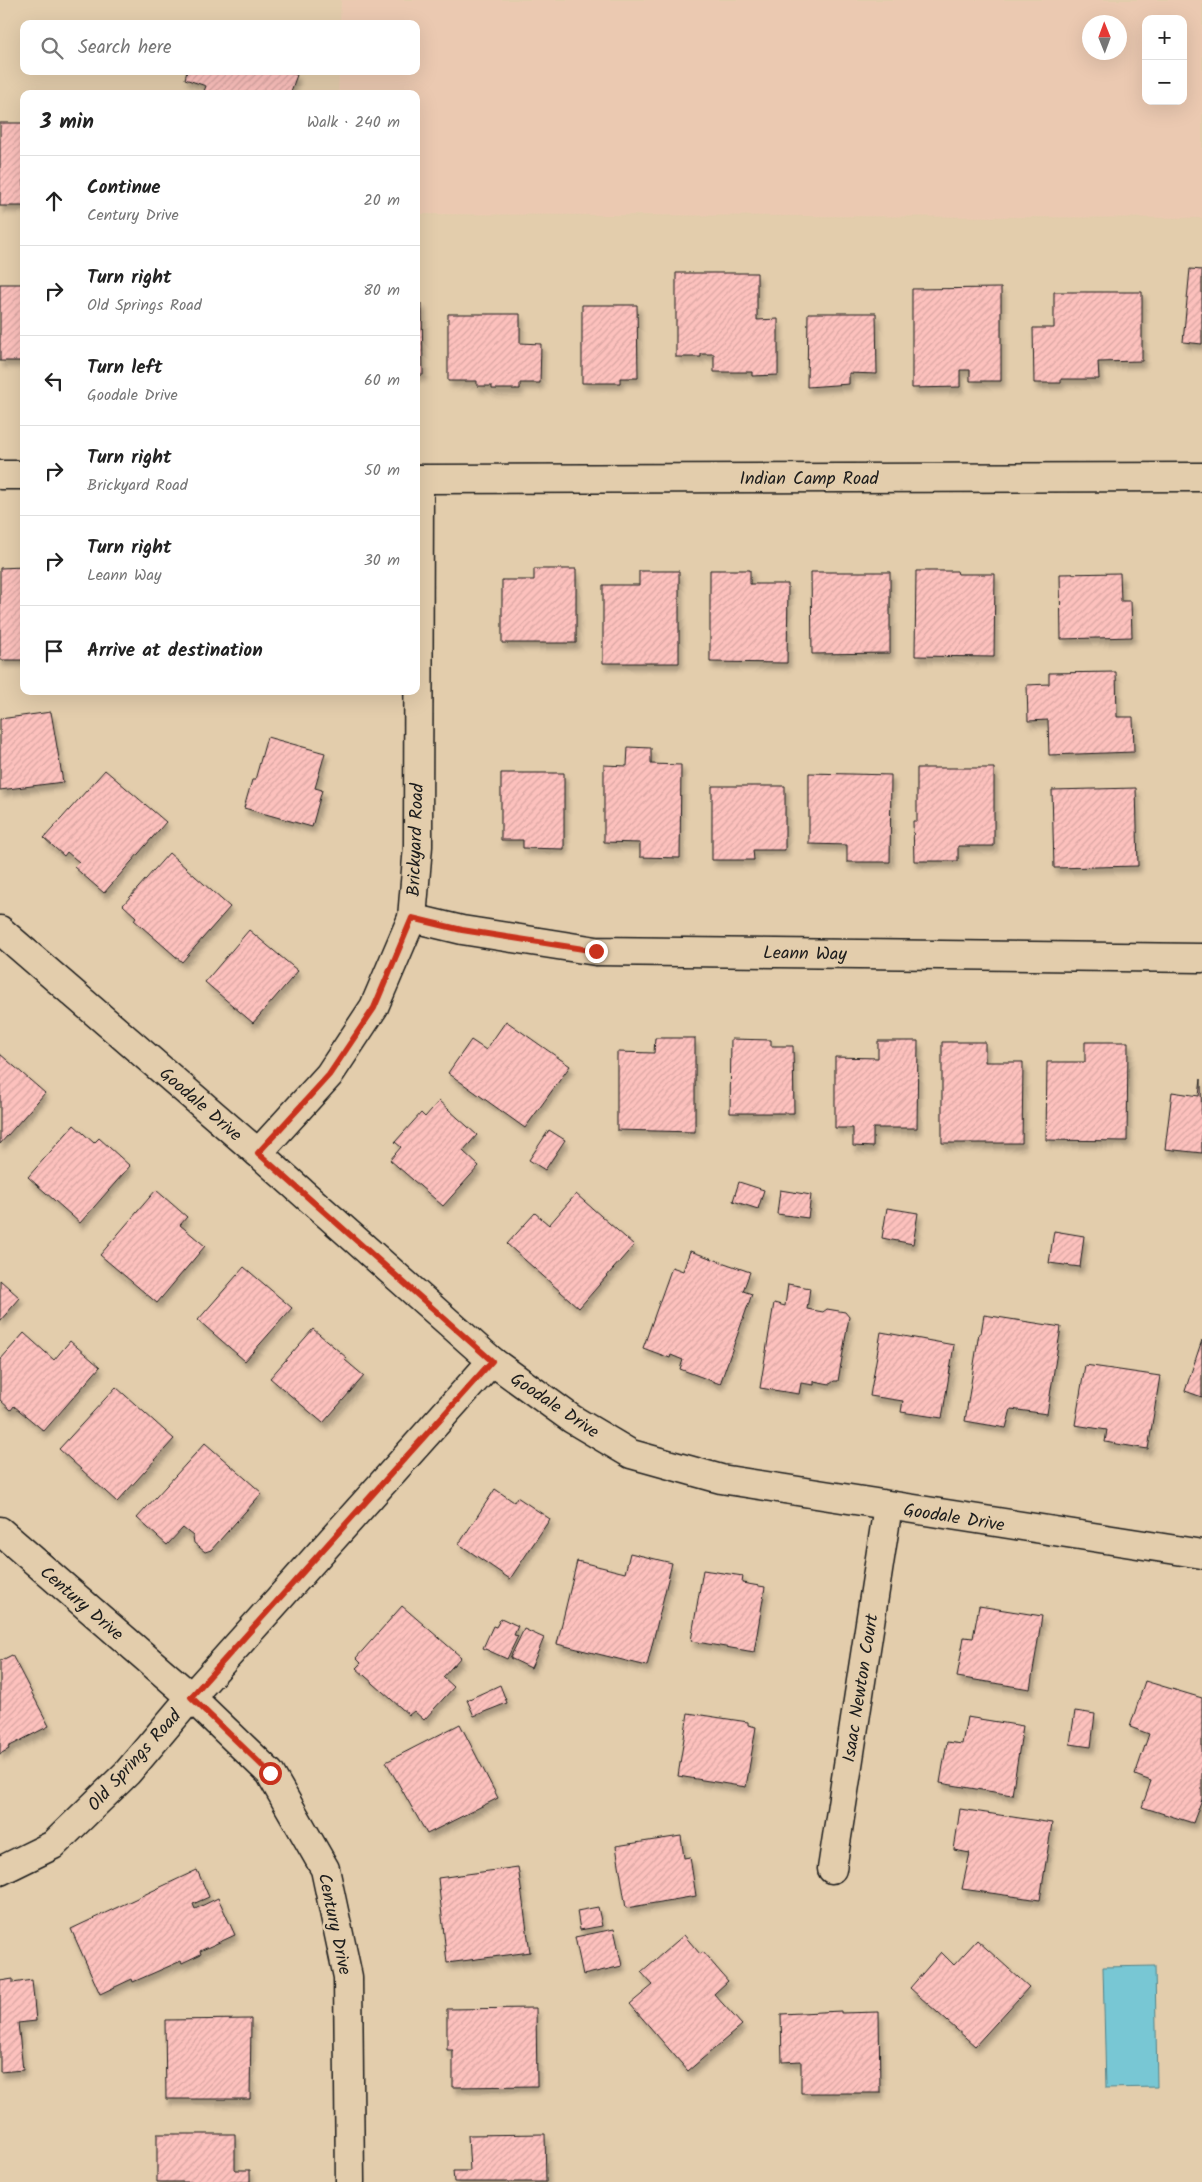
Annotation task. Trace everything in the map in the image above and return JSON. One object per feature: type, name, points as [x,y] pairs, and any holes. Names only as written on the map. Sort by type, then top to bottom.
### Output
[{"type":"street","points":[[0,475],[20,475]]},
{"type":"street","name":"Indian Camp Road","points":[[420,479],[1202,476]]},
{"type":"street","name":"Brickyard Road","points":[[258,1153],[329,1075],[374,1008],[412,918],[418,846],[418,695]]},
{"type":"street","name":"Leann Way","points":[[412,918],[462,930],[596,951],[1202,958]]},
{"type":"street","name":"Goodale Drive","points":[[0,930],[258,1153],[492,1361],[572,1420],[631,1454],[721,1479],[1202,1554]]},
{"type":"street","name":"Old Springs Road","points":[[0,1871],[53,1845],[127,1774],[191,1697],[492,1361]]},
{"type":"street","name":"Isaac Newton Court","points":[[832,1869],[888,1506]]},
{"type":"street","name":"Century Drive","points":[[0,1531],[191,1697],[270,1773],[325,1870],[348,1977],[350,2182]]},
{"type":"shaded area","points":[[341,0],[1202,0],[1202,218],[420,214],[420,90],[338,90],[339,75],[420,75],[420,20],[340,20]]},
{"type":"water","points":[[1155,1966],[1157,2087],[1106,2088],[1103,1967]]},
{"type":"building","points":[[186,75],[297,75],[291,90],[204,90],[206,86],[185,79]]},
{"type":"building","points":[[0,123],[20,123],[20,206],[0,206]]},
{"type":"building","points":[[1190,269],[1202,270],[1202,344],[1183,342]]},
{"type":"building","points":[[676,273],[757,273],[757,320],[778,319],[778,375],[752,376],[752,372],[714,372],[714,354],[701,354],[701,357],[676,357]]},
{"type":"building","points":[[0,284],[20,284],[20,361],[0,361]]},
{"type":"building","points":[[1001,288],[1001,381],[970,381],[970,370],[960,370],[960,387],[912,388],[912,289]]},
{"type":"building","points":[[1054,292],[1142,292],[1142,361],[1098,362],[1099,379],[1061,379],[1061,383],[1034,383],[1033,328],[1054,328]]},
{"type":"building","points":[[420,304],[422,304],[423,375],[420,375]]},
{"type":"building","points":[[582,305],[637,305],[638,378],[620,378],[620,383],[582,383]]},
{"type":"building","points":[[808,313],[876,313],[877,374],[849,373],[849,384],[807,387]]},
{"type":"building","points":[[448,314],[520,314],[520,343],[541,344],[540,383],[520,383],[520,389],[492,389],[492,386],[477,386],[477,381],[448,381]]},
{"type":"building","points":[[20,567],[20,660],[0,660],[0,568]]},
{"type":"building","points":[[534,569],[576,569],[576,643],[502,643],[502,580],[534,580]]},
{"type":"building","points":[[710,570],[750,570],[750,584],[788,584],[787,663],[710,662]]},
{"type":"building","points":[[639,571],[679,571],[679,663],[603,663],[603,585],[639,585]]},
{"type":"building","points":[[916,571],[957,571],[958,574],[995,574],[994,657],[915,656]]},
{"type":"building","points":[[811,572],[890,572],[890,653],[812,654]]},
{"type":"building","points":[[1120,573],[1121,601],[1131,601],[1132,637],[1061,639],[1060,574]]},
{"type":"building","points":[[1116,672],[1117,717],[1133,717],[1134,752],[1049,755],[1048,720],[1028,721],[1027,685],[1049,684],[1049,673]]},
{"type":"building","points":[[51,712],[63,782],[0,790],[0,719]]},
{"type":"building","points":[[267,737],[325,753],[315,788],[322,790],[312,827],[244,808],[252,780],[255,780]]},
{"type":"building","points":[[628,747],[651,748],[651,764],[681,765],[680,858],[640,857],[640,843],[604,842],[604,765],[627,766]]},
{"type":"building","points":[[917,768],[994,768],[994,846],[958,846],[958,861],[914,861],[913,821],[917,821]]},
{"type":"building","points":[[105,770],[166,822],[104,893],[74,867],[79,862],[67,852],[64,856],[44,838]]},
{"type":"building","points":[[501,773],[564,773],[564,849],[523,848],[523,840],[501,840]]},
{"type":"building","points":[[809,773],[891,775],[890,862],[847,862],[847,845],[809,844]]},
{"type":"building","points":[[712,786],[785,786],[785,850],[753,850],[754,860],[712,860]]},
{"type":"building","points":[[1136,788],[1138,866],[1054,868],[1052,790]]},
{"type":"building","points":[[169,853],[230,907],[182,962],[134,920],[136,917],[123,905]]},
{"type":"building","points":[[249,930],[298,971],[253,1023],[205,982]]},
{"type":"building","points":[[506,1021],[570,1066],[525,1128],[448,1073],[471,1040],[486,1050]]},
{"type":"building","points":[[655,1038],[695,1038],[695,1132],[617,1130],[617,1052],[654,1053]]},
{"type":"building","points":[[731,1039],[771,1040],[771,1046],[793,1046],[794,1113],[730,1113]]},
{"type":"building","points":[[878,1041],[918,1041],[917,1128],[873,1128],[873,1147],[853,1146],[853,1128],[835,1128],[835,1057],[878,1058]]},
{"type":"building","points":[[942,1042],[985,1042],[985,1062],[1023,1062],[1022,1143],[942,1143]]},
{"type":"building","points":[[1085,1042],[1128,1042],[1127,1141],[1046,1140],[1047,1062],[1085,1062]]},
{"type":"building","points":[[0,1054],[45,1093],[0,1144]]},
{"type":"building","points":[[1201,1079],[1202,1153],[1165,1149],[1172,1092],[1199,1096]]},
{"type":"building","points":[[439,1101],[477,1135],[463,1151],[479,1166],[443,1206],[390,1160],[401,1147],[395,1142],[421,1113],[425,1117]]},
{"type":"building","points":[[74,1125],[94,1143],[99,1138],[130,1166],[80,1223],[28,1177]]},
{"type":"building","points":[[549,1130],[565,1140],[545,1170],[529,1160]]},
{"type":"building","points":[[739,1182],[764,1190],[758,1209],[733,1201]]},
{"type":"building","points":[[156,1190],[187,1217],[180,1225],[205,1246],[157,1303],[100,1255]]},
{"type":"building","points":[[780,1190],[811,1195],[808,1218],[777,1214]]},
{"type":"building","points":[[576,1194],[634,1245],[579,1308],[507,1244],[535,1213],[549,1225]]},
{"type":"building","points":[[887,1208],[918,1213],[913,1244],[882,1238]]},
{"type":"building","points":[[1054,1231],[1084,1236],[1080,1267],[1049,1263]]},
{"type":"building","points":[[690,1251],[750,1272],[743,1291],[752,1294],[720,1384],[680,1369],[683,1360],[671,1355],[670,1358],[643,1348],[672,1267],[683,1271]]},
{"type":"building","points":[[244,1267],[292,1308],[245,1361],[198,1320]]},
{"type":"building","points":[[0,1280],[20,1298],[0,1321]]},
{"type":"building","points":[[788,1284],[810,1288],[807,1309],[823,1312],[827,1309],[845,1312],[849,1317],[838,1381],[830,1384],[814,1381],[814,1385],[801,1383],[799,1394],[760,1388],[774,1303],[785,1306]]},
{"type":"building","points":[[984,1315],[1061,1327],[1047,1414],[1011,1409],[1006,1428],[965,1421],[979,1333],[981,1333]]},
{"type":"building","points":[[313,1329],[347,1358],[345,1360],[364,1376],[323,1423],[270,1378]]},
{"type":"building","points":[[881,1332],[954,1345],[942,1418],[901,1412],[903,1401],[870,1396]]},
{"type":"building","points":[[24,1333],[54,1360],[70,1341],[100,1367],[44,1431],[14,1406],[11,1410],[0,1400],[0,1360]]},
{"type":"building","points":[[1202,1340],[1202,1397],[1185,1391]]},
{"type":"building","points":[[1085,1365],[1160,1376],[1148,1449],[1105,1442],[1107,1430],[1075,1425]]},
{"type":"building","points":[[116,1387],[174,1439],[117,1502],[59,1449]]},
{"type":"building","points":[[205,1443],[262,1493],[211,1550],[205,1552],[194,1543],[193,1536],[183,1528],[167,1545],[137,1518]]},
{"type":"building","points":[[495,1489],[514,1502],[517,1497],[550,1519],[510,1579],[459,1544]]},
{"type":"building","points":[[630,1553],[672,1563],[647,1666],[557,1644],[577,1561],[625,1573]]},
{"type":"building","points":[[703,1570],[743,1576],[742,1583],[765,1587],[754,1652],[691,1641]]},
{"type":"building","points":[[402,1606],[461,1657],[443,1677],[454,1687],[424,1720],[414,1711],[409,1715],[356,1668],[361,1663],[356,1658]]},
{"type":"building","points":[[979,1606],[1042,1616],[1030,1689],[957,1677],[964,1637],[973,1638]]},
{"type":"building","points":[[501,1618],[518,1626],[514,1635],[518,1636],[507,1659],[483,1648],[493,1626],[496,1627]]},
{"type":"building","points":[[524,1629],[544,1638],[531,1668],[510,1658]]},
{"type":"building","points":[[12,1655],[49,1726],[8,1747],[9,1749],[0,1754],[0,1661]]},
{"type":"building","points":[[1145,1681],[1202,1698],[1202,1799],[1193,1823],[1142,1807],[1151,1781],[1135,1775],[1149,1734],[1130,1727]]},
{"type":"building","points":[[500,1685],[507,1703],[474,1716],[467,1700]]},
{"type":"building","points":[[1075,1711],[1095,1714],[1091,1747],[1070,1744]]},
{"type":"building","points":[[688,1713],[748,1722],[748,1725],[756,1727],[746,1787],[678,1776]]},
{"type":"building","points":[[967,1717],[1023,1726],[1012,1795],[940,1783],[947,1742],[962,1744]]},
{"type":"building","points":[[460,1724],[498,1798],[427,1834],[386,1762]]},
{"type":"building","points":[[960,1809],[1052,1823],[1040,1900],[962,1889],[970,1853],[954,1850]]},
{"type":"building","points":[[681,1836],[684,1858],[690,1857],[696,1896],[626,1908],[616,1846]]},
{"type":"building","points":[[518,1867],[530,1952],[447,1963],[438,1878]]},
{"type":"building","points":[[197,1870],[209,1897],[193,1904],[195,1909],[218,1898],[235,1935],[200,1951],[201,1954],[182,1963],[181,1961],[133,1982],[132,1979],[100,1994],[71,1929]]},
{"type":"building","points":[[598,1907],[602,1926],[580,1930],[577,1911]]},
{"type":"building","points":[[614,1929],[622,1966],[583,1975],[575,1937]]},
{"type":"building","points":[[684,1935],[700,1954],[703,1952],[728,1981],[714,1994],[742,2025],[688,2071],[630,2004],[653,1985],[641,1972]]},
{"type":"building","points":[[977,1940],[1029,1987],[975,2046],[910,1988],[941,1952],[954,1965]]},
{"type":"building","points":[[13,1979],[13,1983],[32,1980],[36,2021],[18,2023],[23,2070],[0,2072],[0,1981]]},
{"type":"building","points":[[536,2008],[537,2086],[453,2087],[453,2050],[447,2050],[447,2009]]},
{"type":"building","points":[[841,2011],[841,2013],[879,2012],[880,2093],[801,2093],[801,2061],[782,2062],[781,2014]]},
{"type":"building","points":[[251,2019],[250,2099],[166,2099],[165,2020]]},
{"type":"building","points":[[157,2134],[235,2134],[235,2170],[250,2170],[250,2182],[157,2182]]},
{"type":"building","points":[[545,2134],[546,2182],[454,2182],[453,2171],[470,2171],[468,2135]]},
{"type":"route","points":[[270,1773],[191,1697],[492,1361],[258,1153],[329,1075],[374,1008],[412,918],[462,930],[596,951]]}]
